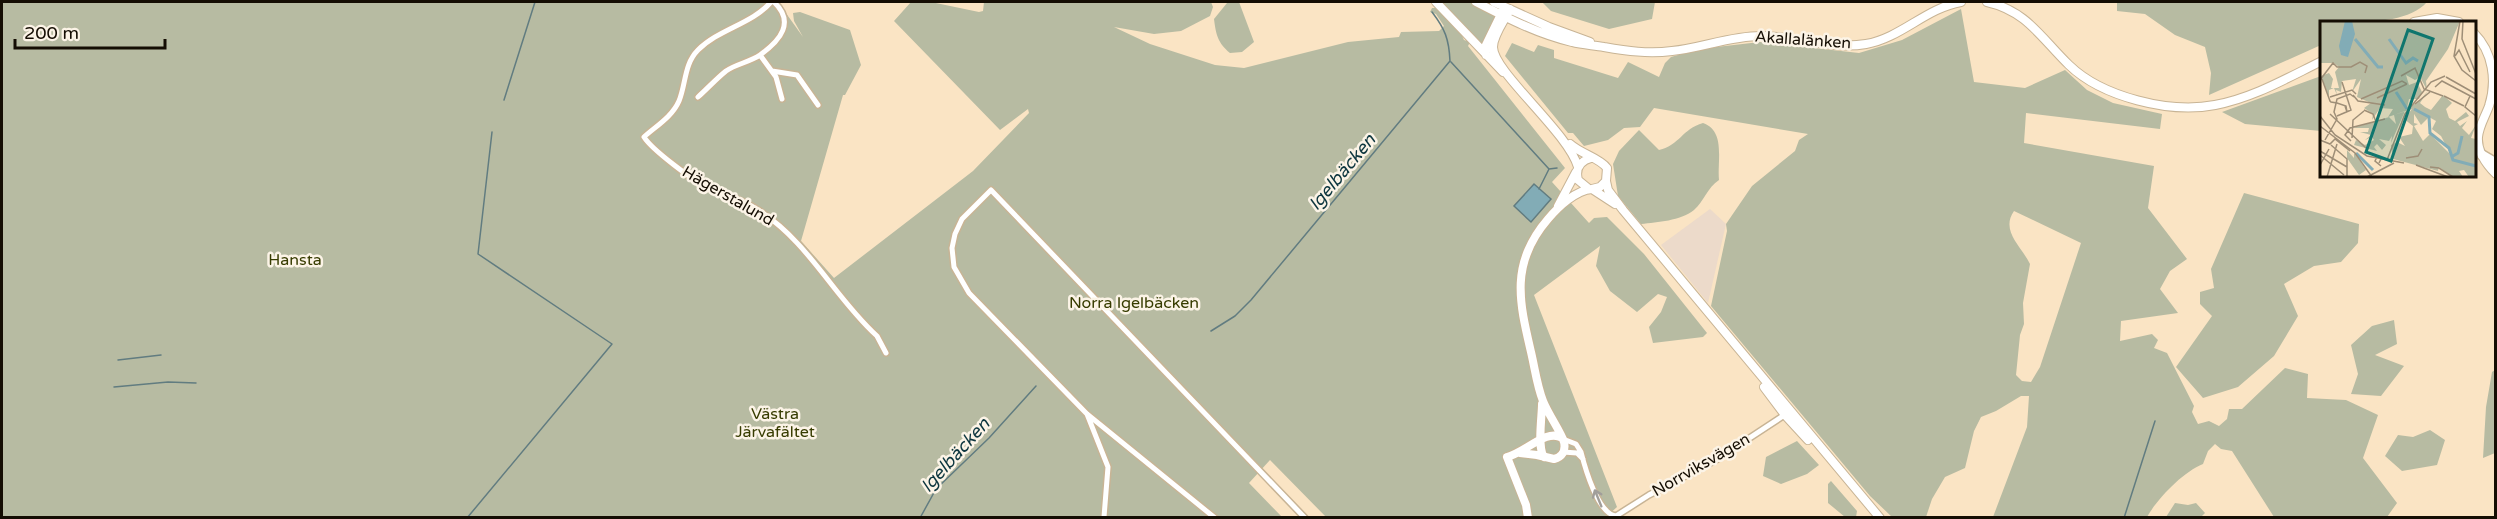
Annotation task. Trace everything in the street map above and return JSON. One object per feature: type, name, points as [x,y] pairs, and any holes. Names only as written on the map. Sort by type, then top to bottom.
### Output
[{"type":"highway","points":[[2482,155],[2496,163]]},
{"type":"street","name":"Hägerstalund","points":[[698,97],[727,71],[760,55],[776,39],[784,27],[783,13],[773,2],[758,14],[700,48],[688,67],[679,101],[674,109],[644,137],[654,148],[702,184],[737,197],[792,236],[878,336],[886,353]]},
{"type":"street","points":[[1436,2],[1515,83],[1564,140],[1578,169],[1578,180],[1623,210]]},
{"type":"street","name":"Akallalänken","points":[[1476,2],[1602,46],[1640,53],[1669,52],[1752,36],[1773,36],[1841,45],[1866,44],[1884,38],[1942,6],[1961,2]]},
{"type":"street","name":"Akallalänken","points":[[1494,2],[1505,12]]},
{"type":"street","points":[[1987,2],[2012,9],[2025,18],[2081,76],[2118,95],[2141,101],[2188,107],[2214,105],[2267,88],[2320,63]]},
{"type":"street","points":[[1486,55],[1485,47],[1505,12]]},
{"type":"street","points":[[1505,12],[1494,42],[1494,51],[1515,83]]},
{"type":"street","points":[[2420,21],[2437,18],[2454,21]]},
{"type":"street","points":[[2476,34],[2488,52],[2493,78],[2489,105],[2478,138],[2482,155],[2496,174]]},
{"type":"street","points":[[760,55],[779,84],[782,99]]},
{"type":"street","points":[[772,71],[797,75],[818,105]]},
{"type":"street","points":[[1564,140],[1591,158],[1600,160],[1607,168],[1608,190],[1623,210],[1791,408],[1880,518]]},
{"type":"street","points":[[2482,155],[2496,169]]},
{"type":"street","points":[[1578,169],[1583,161],[1591,158]]},
{"type":"street","name":"Norrviksvägen","points":[[1563,452],[1563,440],[1551,421],[1542,399],[1522,314],[1519,289],[1527,251],[1538,230],[1556,209],[1578,169]]},
{"type":"street","points":[[1591,189],[1600,187],[1606,182]]},
{"type":"street","name":"Norrviksvägen","points":[[1556,209],[1575,195],[1591,189]]},
{"type":"street","points":[[1215,518],[1087,414],[969,293],[954,267],[952,248],[962,219],[991,190],[1305,518]]},
{"type":"street","points":[[1730,338],[1787,413],[1851,483]]},
{"type":"street","points":[[1762,376],[1787,413],[1814,439]]},
{"type":"street","name":"Norrviksvägen","points":[[1542,399],[1542,439],[1539,447],[1545,457]]},
{"type":"street","name":"Norrviksvägen","points":[[1563,440],[1576,444],[1581,452],[1599,505],[1611,516],[1616,516],[1641,499],[1716,460],[1787,413]]},
{"type":"street","points":[[1087,414],[1108,467],[1104,517]]},
{"type":"street","points":[[1528,518],[1526,506],[1507,457],[1520,453],[1552,434],[1563,440]]},
{"type":"street","points":[[1520,453],[1554,459],[1563,452],[1577,453],[1583,459]]},
{"type":"shaded area","points":[[1710,209],[1726,224],[1708,303],[1661,245]]},
{"type":"green space","points":[[2,2],[778,2],[803,37],[794,21],[793,13],[800,12],[850,30],[861,65],[843,95],[801,241],[834,278],[973,171],[1029,113],[1028,109],[1000,130],[894,21],[911,2],[931,2],[979,12],[983,11],[984,2],[1211,2],[1213,7],[1210,16],[1181,31],[1154,34],[1114,27],[1150,44],[1215,65],[1244,68],[1348,42],[1399,37],[1401,32],[1439,31],[1444,26],[1436,14],[1430,12],[1432,8],[1436,8],[1459,29],[1464,40],[1470,42],[1468,46],[1565,168],[1552,182],[1589,223],[1594,218],[1607,217],[1644,254],[1707,333],[1703,337],[1653,343],[1649,327],[1661,312],[1667,297],[1658,294],[1637,312],[1610,291],[1596,266],[1600,246],[1534,295],[1617,507],[1606,517],[1326,517],[1270,460],[1249,483],[1282,517],[2,517]]},
{"type":"green space","points":[[1230,2],[1239,2],[1254,42],[1242,52],[1230,53],[1220,42],[1216,30],[1214,19]]},
{"type":"green space","points":[[1438,2],[1470,2],[1496,16],[1483,47]]},
{"type":"green space","points":[[1542,2],[1655,2],[1652,19],[1609,29],[1551,11]]},
{"type":"green space","points":[[2117,2],[2427,2],[2418,10],[2392,19],[2320,21],[2320,45],[2209,95],[2211,73],[2205,47],[2175,35],[2145,14],[2117,11]]},
{"type":"green space","points":[[1961,9],[1974,82],[2025,88],[2065,70],[2087,90],[2113,103],[2162,114],[2160,129],[2026,113],[2024,143],[2154,166],[2148,208],[2187,259],[2170,271],[2160,289],[2178,313],[2121,321],[2120,341],[2152,334],[2158,340],[2154,348],[2167,353],[2194,406],[2192,412],[2198,424],[2209,421],[2219,426],[2227,419],[2229,409],[2242,409],[2285,368],[2308,374],[2307,398],[2346,400],[2378,415],[2363,458],[2397,503],[2387,517],[2274,517],[2232,451],[2221,449],[2215,444],[2208,451],[2203,464],[2187,473],[2172,486],[2147,517],[1993,517],[2027,427],[2029,396],[2021,396],[1981,417],[1974,431],[1965,468],[1945,477],[1932,499],[1926,517],[1892,517],[1870,496],[1711,306],[1727,231],[1726,224],[1752,186],[1795,151],[1799,140],[1808,134],[1654,108],[1640,127],[1624,128],[1608,140],[1584,146],[1573,133],[1568,133],[1505,56],[1512,43],[1534,52],[1538,45],[1554,50],[1554,58],[1618,78],[1628,62],[1659,77],[1665,63],[1671,57],[1699,49],[1760,42],[1859,53],[1902,40]],"holes":[[[2014,211],[2081,243],[2040,367],[2031,382],[2022,381],[2016,375],[2020,335],[2024,324],[2023,303],[2030,264],[2014,239],[2009,225],[2010,218]]]},
{"type":"green space","points":[[2320,76],[2320,131],[2245,124],[2222,112]]},
{"type":"green space","points":[[1703,123],[1710,127],[1718,140],[1719,180],[1688,214],[1669,220],[1641,224],[1618,196],[1613,164],[1619,151],[1639,130],[1659,150],[1672,145],[1690,129]]},
{"type":"green space","points":[[2244,193],[2359,224],[2358,243],[2341,262],[2314,266],[2284,284],[2298,316],[2274,356],[2238,387],[2203,398],[2176,367],[2212,316],[2200,304],[2200,292],[2214,288],[2211,269]]},
{"type":"green space","points":[[2394,320],[2397,344],[2375,355],[2404,366],[2381,396],[2351,394],[2358,374],[2351,345],[2372,326]]},
{"type":"green space","points":[[2495,370],[2495,453],[2483,458],[2486,407],[2492,372]]},
{"type":"green space","points":[[2430,430],[2445,440],[2437,465],[2402,471],[2385,456],[2398,435],[2413,437]]},
{"type":"green space","points":[[1797,441],[1819,465],[1807,474],[1781,484],[1763,476],[1766,457]]},
{"type":"green space","points":[[1831,481],[1857,511],[1856,517],[1845,517],[1828,503],[1828,484]]},
{"type":"green space","points":[[2175,503],[2188,505],[2196,503],[2205,513],[2201,517],[2166,517]]},
{"type":"water","points":[[1534,184],[1551,199],[1531,222],[1514,206]]},
{"type":"waterway","points":[[504,100],[535,2]]},
{"type":"waterway","name":"Igelbäcken","points":[[1211,331],[1235,316],[1251,300],[1450,61],[1446,35],[1432,12]]},
{"type":"waterway","points":[[1451,62],[1549,169],[1539,189]]},
{"type":"waterway","points":[[467,518],[612,344],[478,254],[492,132]]},
{"type":"waterway","points":[[1549,169],[1557,168]]},
{"type":"waterway","points":[[118,360],[161,355]]},
{"type":"waterway","points":[[114,387],[168,382],[196,383]]},
{"type":"waterway","name":"Igelbäcken","points":[[920,518],[936,489],[989,438],[1036,386]]},
{"type":"waterway","points":[[2124,518],[2155,421]]},
{"type":"park label","name":"Hansta","points":[[295,260]]},
{"type":"park label","name":"Norra Igelbäcken","points":[[1134,303]]},
{"type":"park label","name":"Västra Järvafältet","points":[[775,423]]}]
